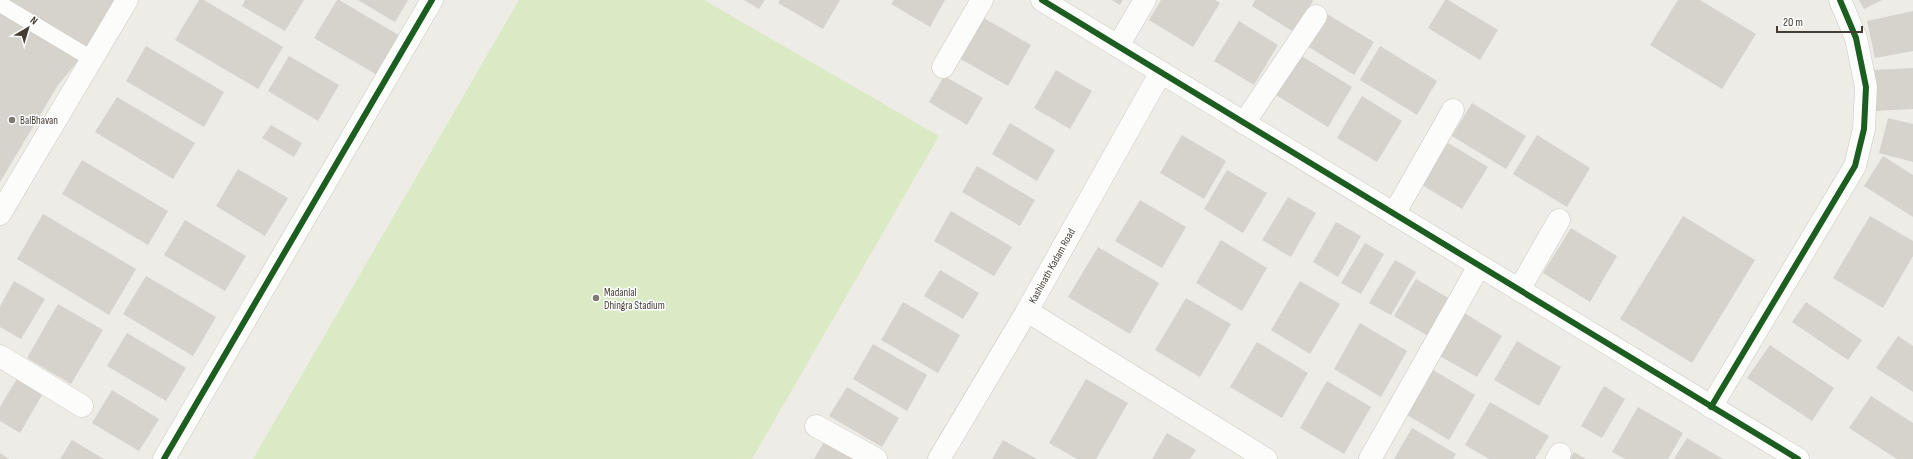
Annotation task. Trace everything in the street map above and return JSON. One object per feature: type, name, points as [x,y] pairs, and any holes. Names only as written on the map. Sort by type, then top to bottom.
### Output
[{"type":"street","points":[[0,214],[127,0]]},
{"type":"street","points":[[164,459],[432,0]]},
{"type":"street","points":[[943,67],[982,0]]},
{"type":"street","points":[[1042,0],[1798,459]]},
{"type":"street","points":[[1118,46],[1145,0]]},
{"type":"street","points":[[1711,407],[1855,166],[1864,128],[1866,87],[1856,38],[1840,0]]},
{"type":"street","points":[[1244,123],[1316,16]]},
{"type":"street","name":"Kashinath Kadam Road","points":[[939,459],[1027,311],[1161,72]]},
{"type":"street","points":[[1394,214],[1453,110]]},
{"type":"street","points":[[1519,290],[1559,220]]},
{"type":"street","points":[[1370,459],[1479,266]]},
{"type":"street","points":[[1027,311],[1238,452],[1266,459]]},
{"type":"street","points":[[0,356],[82,406]]},
{"type":"street","points":[[816,426],[876,459]]},
{"type":"lane","points":[[0,4],[92,59]]},
{"type":"green space","name":"Madanlal Dhingra Stadium","points":[[519,0],[704,0],[939,136],[752,459],[253,459]]},
{"type":"building","points":[[0,0],[120,0],[100,35],[58,85],[0,182]]},
{"type":"building","points":[[199,0],[204,0],[283,47],[258,89],[175,40]]},
{"type":"building","points":[[245,0],[304,0],[285,31],[242,6]]},
{"type":"building","points":[[337,0],[402,37],[379,76],[314,38]]},
{"type":"building","points":[[358,0],[408,0],[395,22]]},
{"type":"building","points":[[744,0],[765,0],[759,9]]},
{"type":"building","points":[[780,0],[840,0],[823,29],[778,3]]},
{"type":"building","points":[[894,0],[945,0],[930,27],[891,4]]},
{"type":"building","points":[[1112,0],[1123,0],[1120,5]]},
{"type":"building","points":[[1161,0],[1215,0],[1220,3],[1193,47],[1149,20]]},
{"type":"building","points":[[1255,0],[1313,1],[1294,32],[1252,6]]},
{"type":"building","points":[[1445,0],[1448,0],[1498,30],[1480,60],[1428,28]]},
{"type":"building","points":[[1678,0],[1700,0],[1756,34],[1722,89],[1650,45]]},
{"type":"building","points":[[1859,0],[1882,0],[1864,9]]},
{"type":"building","points":[[1913,11],[1913,51],[1875,58],[1867,21]]},
{"type":"building","points":[[1327,14],[1374,42],[1354,75],[1307,46]]},
{"type":"building","points":[[982,17],[1031,45],[1008,86],[959,58]]},
{"type":"building","points":[[1239,21],[1278,45],[1254,85],[1214,61]]},
{"type":"building","points":[[146,46],[224,92],[204,127],[126,81]]},
{"type":"building","points":[[1380,46],[1437,81],[1417,115],[1360,80]]},
{"type":"building","points":[[1300,55],[1352,87],[1328,127],[1276,95]]},
{"type":"building","points":[[289,56],[339,85],[318,121],[268,91]]},
{"type":"building","points":[[1913,68],[1913,109],[1875,111],[1873,70]]},
{"type":"building","points":[[1056,70],[1092,91],[1070,129],[1034,108]]},
{"type":"building","points":[[944,76],[983,98],[967,125],[929,102]]},
{"type":"building","points":[[1362,96],[1402,121],[1377,162],[1337,138]]},
{"type":"building","points":[[117,97],[195,143],[173,179],[95,132]]},
{"type":"building","points":[[1472,103],[1526,136],[1506,169],[1452,136]]},
{"type":"building","points":[[1888,118],[1913,124],[1913,162],[1879,153]]},
{"type":"building","points":[[1010,123],[1055,150],[1037,181],[992,154]]},
{"type":"building","points":[[271,125],[302,143],[294,157],[262,138]]},
{"type":"building","points":[[1182,135],[1226,161],[1204,199],[1160,173]]},
{"type":"building","points":[[1537,135],[1590,168],[1567,207],[1513,174]]},
{"type":"building","points":[[1448,143],[1488,167],[1462,209],[1422,185]]},
{"type":"building","points":[[1883,156],[1913,175],[1913,217],[1864,186]]},
{"type":"building","points":[[82,160],[168,211],[148,245],[62,194]]},
{"type":"building","points":[[977,166],[1035,200],[1020,226],[962,192]]},
{"type":"building","points":[[238,169],[288,198],[265,236],[216,206]]},
{"type":"building","points":[[1227,170],[1267,193],[1243,233],[1204,209]]},
{"type":"building","points":[[1288,197],[1316,213],[1291,257],[1262,240]]},
{"type":"building","points":[[1140,200],[1186,227],[1162,268],[1115,241]]},
{"type":"building","points":[[951,211],[1012,247],[994,276],[934,241]]},
{"type":"building","points":[[43,214],[136,269],[109,315],[17,259]]},
{"type":"building","points":[[1683,216],[1755,260],[1692,363],[1620,319]]},
{"type":"building","points":[[1870,216],[1913,241],[1913,256],[1883,308],[1833,278]]},
{"type":"building","points":[[185,220],[246,256],[225,291],[164,255]]},
{"type":"building","points":[[1336,222],[1361,236],[1338,277],[1313,262]]},
{"type":"building","points":[[1571,228],[1617,256],[1590,302],[1543,273]]},
{"type":"building","points":[[1221,240],[1267,268],[1242,311],[1196,283]]},
{"type":"building","points":[[1365,243],[1384,254],[1361,294],[1341,283]]},
{"type":"building","points":[[1098,247],[1159,283],[1130,334],[1068,297]]},
{"type":"building","points":[[1395,260],[1416,272],[1391,315],[1369,303]]},
{"type":"building","points":[[940,270],[979,293],[963,319],[924,296]]},
{"type":"building","points":[[146,276],[216,317],[193,356],[123,314]]},
{"type":"building","points":[[1416,279],[1455,302],[1433,339],[1394,316]]},
{"type":"building","points":[[14,281],[45,299],[21,339],[0,327],[0,306]]},
{"type":"building","points":[[1300,281],[1340,304],[1310,354],[1271,330]]},
{"type":"building","points":[[1186,298],[1231,324],[1200,377],[1155,350]]},
{"type":"building","points":[[903,302],[960,335],[938,373],[881,340]]},
{"type":"building","points":[[1806,302],[1862,340],[1848,360],[1792,322]]},
{"type":"building","points":[[58,304],[103,330],[71,384],[27,358]]},
{"type":"building","points":[[1461,311],[1502,336],[1477,377],[1436,354]]},
{"type":"building","points":[[1360,323],[1407,351],[1381,397],[1334,369]]},
{"type":"building","points":[[127,333],[186,368],[166,401],[107,366]]},
{"type":"building","points":[[1898,336],[1913,346],[1913,392],[1876,368]]},
{"type":"building","points":[[1517,341],[1561,367],[1539,406],[1494,380]]},
{"type":"building","points":[[1257,342],[1308,373],[1282,418],[1230,387]]},
{"type":"building","points":[[873,344],[927,375],[907,411],[853,379]]},
{"type":"building","points":[[1770,345],[1834,388],[1812,421],[1747,378]]},
{"type":"building","points":[[1430,368],[1475,395],[1449,440],[1404,413]]},
{"type":"building","points":[[19,375],[45,390],[20,433],[0,421],[0,407]]},
{"type":"building","points":[[1086,379],[1128,403],[1096,459],[1077,459],[1049,443]]},
{"type":"building","points":[[1327,381],[1371,407],[1344,454],[1300,428]]},
{"type":"building","points":[[1604,386],[1625,399],[1602,438],[1581,426]]},
{"type":"building","points":[[847,387],[899,418],[882,447],[829,416]]},
{"type":"building","points":[[112,390],[159,419],[139,451],[92,423]]},
{"type":"building","points":[[1871,396],[1913,423],[1913,459],[1897,459],[1849,428]]},
{"type":"building","points":[[1490,402],[1549,436],[1535,459],[1489,459],[1465,445]]},
{"type":"building","points":[[1638,407],[1683,433],[1668,459],[1625,459],[1612,452]]},
{"type":"building","points":[[1412,428],[1456,454],[1453,459],[1394,459]]},
{"type":"building","points":[[1167,433],[1196,450],[1190,459],[1152,459]]},
{"type":"building","points":[[1687,438],[1723,459],[1674,459]]},
{"type":"building","points":[[72,440],[104,459],[60,459]]},
{"type":"building","points":[[1003,440],[1037,459],[992,459]]},
{"type":"building","points":[[824,442],[853,459],[814,459]]},
{"type":"building","points":[[1574,452],[1586,459],[1570,459]]},
{"type":"building","points":[[0,453],[9,459],[0,459]]},
{"type":"cycle path","points":[[164,459],[432,0]]},
{"type":"cycle path","points":[[1042,0],[1798,459]]},
{"type":"cycle path","points":[[1711,407],[1855,166],[1864,129],[1866,87],[1856,38],[1840,0]]},
{"type":"place","name":"BalBhavan","points":[[12,120]]},
{"type":"place","name":"Madanlal Dhingra Stadium","points":[[596,298]]}]
